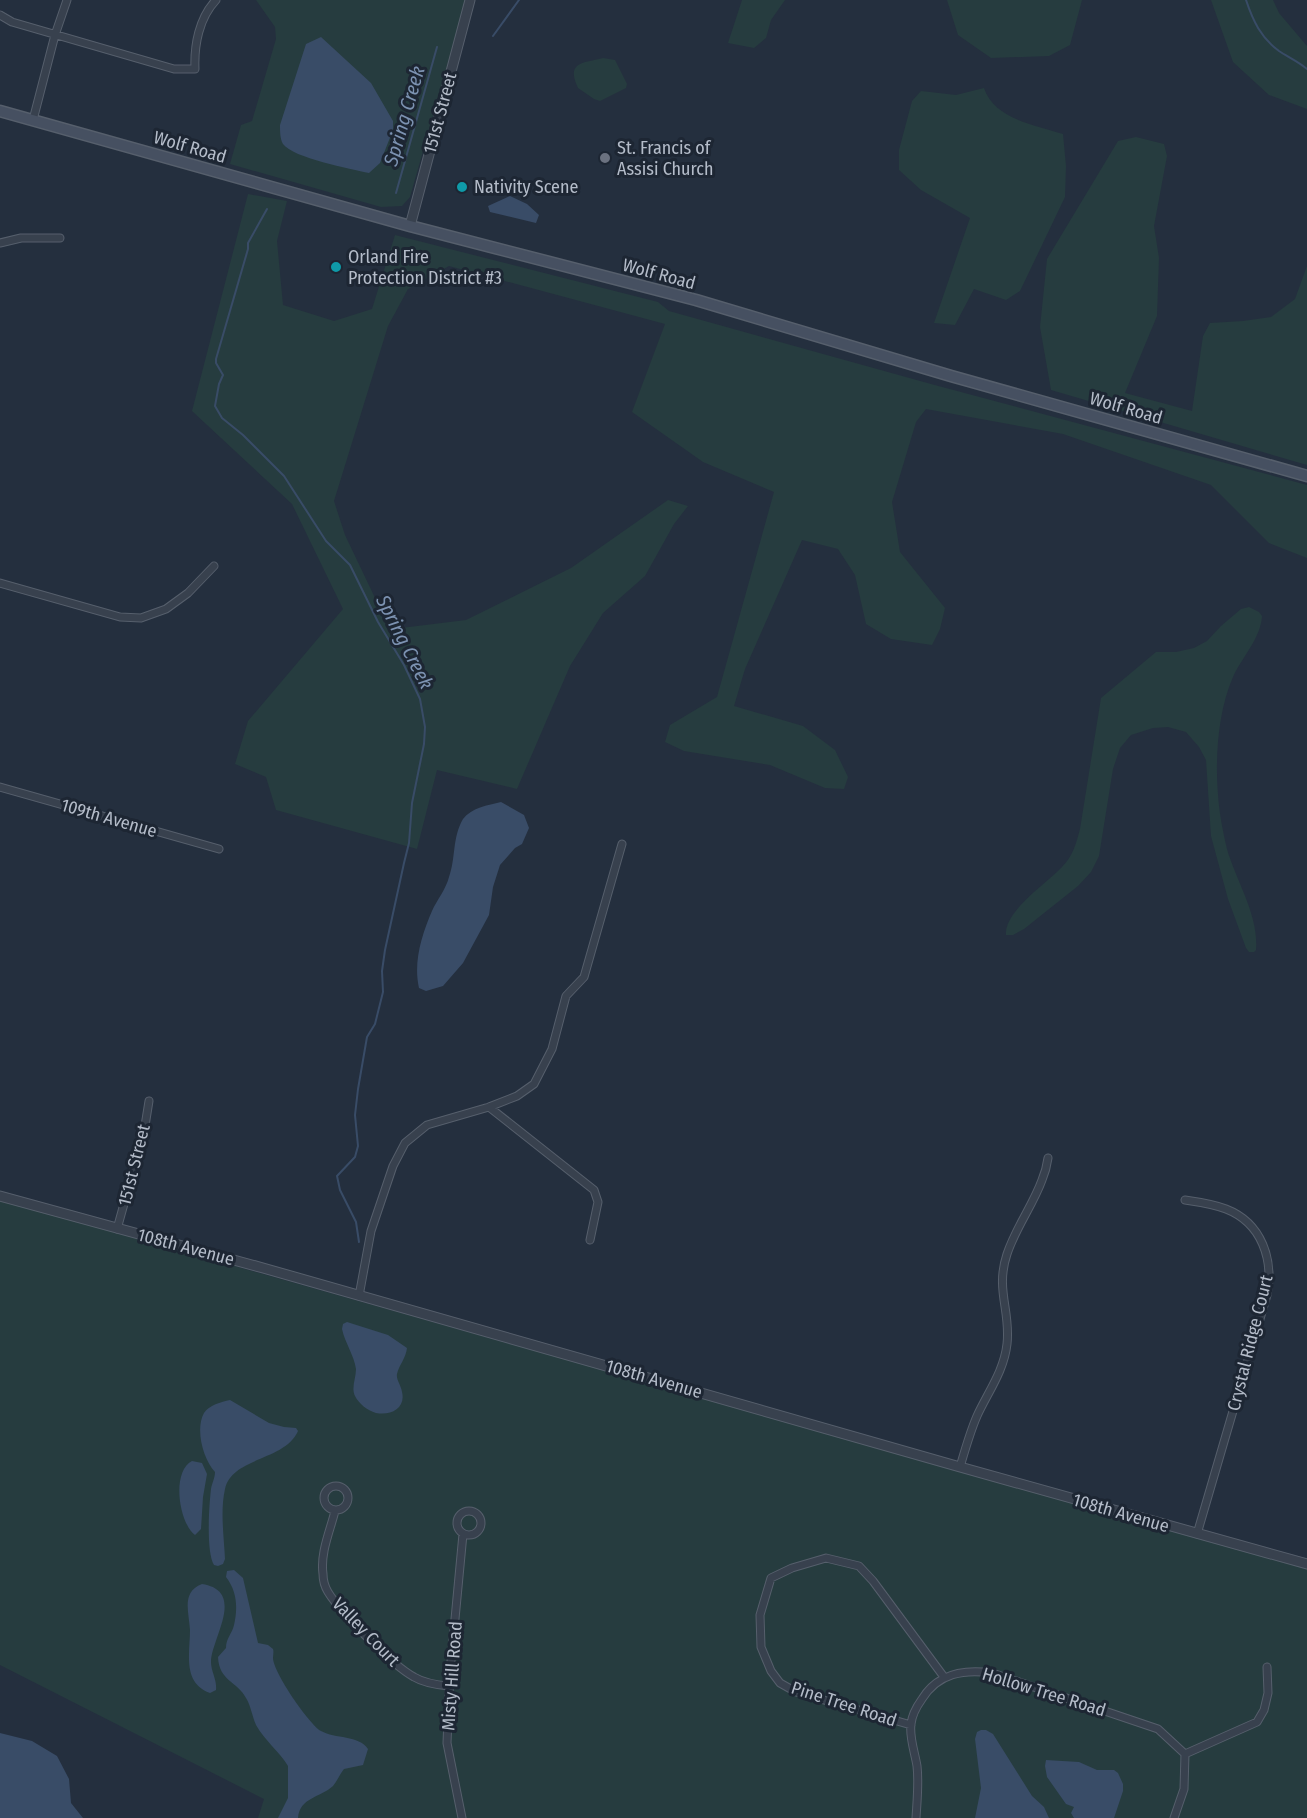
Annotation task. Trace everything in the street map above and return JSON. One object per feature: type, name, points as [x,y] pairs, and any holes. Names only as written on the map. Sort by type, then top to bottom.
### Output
[{"type":"main road","name":"Wolf Road","points":[[0,111],[410,226],[696,300],[951,376],[1307,476]]},
{"type":"street","points":[[33,120],[55,35],[67,0]]},
{"type":"street","points":[[0,15],[12,22],[174,69],[195,69],[198,34],[206,12],[216,0]]},
{"type":"street","name":"151st Street","points":[[410,226],[470,0]]},
{"type":"street","points":[[0,243],[21,238],[60,238]]},
{"type":"street","points":[[0,583],[120,617],[141,618],[166,609],[188,593],[214,566]]},
{"type":"street","name":"109th Avenue","points":[[0,787],[219,849]]},
{"type":"street","points":[[359,1296],[370,1231],[393,1166],[405,1143],[427,1125],[489,1107],[517,1096],[534,1084],[552,1049],[566,996],[584,978],[622,844]]},
{"type":"street","name":"151st Street","points":[[117,1229],[144,1132],[148,1101]]},
{"type":"street","points":[[489,1107],[594,1190],[598,1202],[590,1240]]},
{"type":"street","points":[[960,1467],[969,1437],[997,1378],[1007,1345],[1008,1330],[1001,1286],[1007,1253],[1016,1230],[1042,1180],[1048,1158]]},
{"type":"street","name":"108th Avenue","points":[[0,1196],[1307,1564]]},
{"type":"street","name":"Crystal Ridge Court","points":[[1185,1200],[1213,1204],[1242,1218],[1259,1236],[1267,1253],[1270,1268],[1267,1294],[1197,1534]]},
{"type":"street","name":"Valley Court","points":[[335,1511],[323,1557],[323,1575],[327,1589],[340,1608],[398,1666],[414,1677],[433,1684],[449,1686]]},
{"type":"street","name":"Misty Hill Road","points":[[462,1818],[447,1743],[449,1686],[463,1534]]},
{"type":"street","name":"Pine Tree Road","points":[[910,1725],[796,1692],[780,1683],[771,1671],[761,1647],[760,1615],[771,1578],[792,1568],[826,1558],[859,1566],[873,1581],[944,1677]]},
{"type":"street","points":[[1173,1818],[1184,1789],[1185,1754],[1257,1722],[1264,1710],[1268,1693],[1267,1667]]},
{"type":"street","name":"Hollow Tree Road","points":[[944,1677],[975,1670],[992,1673],[1158,1729],[1185,1754]]},
{"type":"street","points":[[916,1818],[917,1769],[910,1725],[916,1708],[927,1690],[944,1677]]},
{"type":"green space","points":[[256,0],[466,0],[410,197],[402,206],[381,207],[230,164],[241,125],[252,121],[276,39],[275,27]]},
{"type":"green space","points":[[742,0],[785,0],[771,20],[766,38],[754,48],[728,43]]},
{"type":"green space","points":[[947,0],[1082,0],[1070,45],[1049,56],[991,58],[958,35]]},
{"type":"green space","points":[[1211,0],[1273,0],[1279,13],[1307,46],[1307,109],[1269,95],[1233,62]]},
{"type":"green space","points":[[603,58],[615,60],[627,84],[626,88],[600,101],[578,88],[574,73],[575,68],[579,65]]},
{"type":"green space","points":[[984,88],[989,99],[1006,114],[1028,124],[1063,134],[1066,166],[1065,197],[1020,291],[1006,300],[974,289],[955,325],[934,323],[970,218],[921,190],[899,170],[899,150],[912,101],[921,91],[956,95]]},
{"type":"green space","points":[[1136,137],[1164,144],[1167,156],[1154,226],[1159,258],[1157,316],[1125,393],[1192,411],[1203,336],[1210,323],[1271,317],[1295,299],[1307,266],[1307,465],[1051,390],[1040,327],[1047,259],[1118,141]]},
{"type":"green space","points":[[248,194],[287,201],[277,241],[283,305],[334,321],[372,309],[395,235],[658,302],[669,311],[1307,485],[1307,558],[1269,543],[1211,485],[1063,434],[926,409],[916,422],[892,502],[900,552],[945,608],[940,629],[932,645],[891,639],[866,624],[855,575],[838,549],[802,540],[745,669],[734,706],[803,726],[835,750],[848,777],[844,789],[825,788],[770,765],[684,751],[665,742],[670,725],[717,697],[774,492],[703,462],[632,412],[665,324],[449,266],[408,289],[388,326],[334,501],[345,535],[387,623],[401,628],[466,620],[571,568],[668,500],[688,506],[674,524],[645,576],[603,613],[570,666],[517,789],[437,770],[417,849],[276,810],[266,777],[235,764],[248,721],[343,609],[292,504],[192,411]]},
{"type":"green space","points":[[1249,607],[1262,616],[1261,624],[1228,690],[1217,750],[1217,780],[1219,808],[1226,842],[1251,911],[1256,950],[1249,952],[1246,948],[1228,899],[1211,836],[1206,760],[1199,747],[1186,732],[1168,727],[1153,728],[1131,735],[1120,748],[1113,769],[1099,856],[1091,872],[1078,886],[1024,929],[1013,935],[1006,935],[1007,926],[1019,907],[1062,867],[1074,850],[1080,829],[1101,698],[1156,652],[1176,652],[1194,648],[1207,641],[1241,609]]},
{"type":"green space","points":[[0,1200],[788,1422],[1307,1564],[1307,1818],[258,1818],[264,1799],[0,1665]]},
{"type":"water","points":[[321,37],[371,83],[393,121],[393,130],[380,163],[369,173],[298,154],[282,142],[280,125],[306,44]]},
{"type":"water","points":[[510,196],[527,204],[539,215],[536,223],[490,212],[488,206]]},
{"type":"water","points":[[501,802],[524,815],[529,828],[522,844],[515,848],[500,865],[493,887],[489,915],[463,963],[443,986],[426,991],[419,988],[417,978],[419,948],[432,911],[448,881],[460,826],[470,812]]},
{"type":"water","points":[[347,1322],[388,1335],[407,1348],[397,1374],[403,1398],[396,1410],[382,1414],[373,1412],[361,1404],[355,1396],[356,1369],[342,1329],[343,1324]]},
{"type":"water","points":[[230,1400],[269,1423],[296,1428],[298,1431],[282,1448],[248,1464],[230,1479],[225,1489],[223,1506],[225,1559],[223,1564],[218,1566],[214,1565],[211,1559],[209,1540],[210,1497],[215,1472],[204,1452],[200,1427],[206,1410]]},
{"type":"water","points":[[192,1461],[202,1463],[207,1474],[201,1529],[195,1535],[185,1520],[180,1498],[181,1476],[185,1467]]},
{"type":"water","points":[[234,1570],[243,1578],[258,1643],[268,1645],[273,1649],[273,1658],[279,1674],[301,1709],[321,1731],[359,1741],[368,1749],[363,1765],[344,1769],[333,1786],[302,1806],[298,1818],[278,1818],[288,1798],[288,1766],[256,1725],[242,1692],[225,1676],[219,1665],[218,1657],[226,1648],[235,1619],[234,1594],[226,1577],[227,1571]]},
{"type":"water","points":[[202,1584],[215,1588],[222,1596],[225,1606],[212,1652],[211,1662],[216,1690],[210,1693],[195,1682],[191,1675],[189,1657],[189,1597],[195,1588]]},
{"type":"water","points":[[981,1730],[993,1734],[1032,1796],[1044,1807],[1049,1818],[975,1818],[981,1788],[975,1739],[977,1732]]},
{"type":"water","points":[[0,1733],[32,1741],[57,1756],[69,1779],[71,1803],[83,1818],[0,1818]]},
{"type":"water","points":[[1046,1760],[1079,1762],[1097,1770],[1114,1770],[1118,1773],[1123,1784],[1123,1791],[1114,1818],[1074,1818],[1071,1813],[1074,1807],[1066,1804],[1047,1777]]},
{"type":"waterway","name":"Spring Creek","points":[[493,36],[519,0]]},
{"type":"waterway","points":[[1246,0],[1262,35],[1279,51],[1307,69]]},
{"type":"waterway","name":"Spring Creek","points":[[396,193],[437,47]]},
{"type":"waterway","name":"Spring Creek","points":[[267,209],[248,243],[216,359],[223,375],[215,406],[222,418],[243,435],[284,476],[326,541],[350,565],[420,699],[425,727],[424,744],[412,803],[409,843],[385,950],[382,971],[383,992],[375,1024],[367,1037],[358,1089],[355,1115],[358,1146],[355,1157],[337,1176],[340,1190],[356,1222],[359,1242]]},
{"type":"place","name":"St. Francis of Assisi Church","points":[[605,158]]},
{"type":"place","name":"Nativity Scene","points":[[462,187]]},
{"type":"place","name":"Orland Fire Protection District #3","points":[[336,267]]}]
